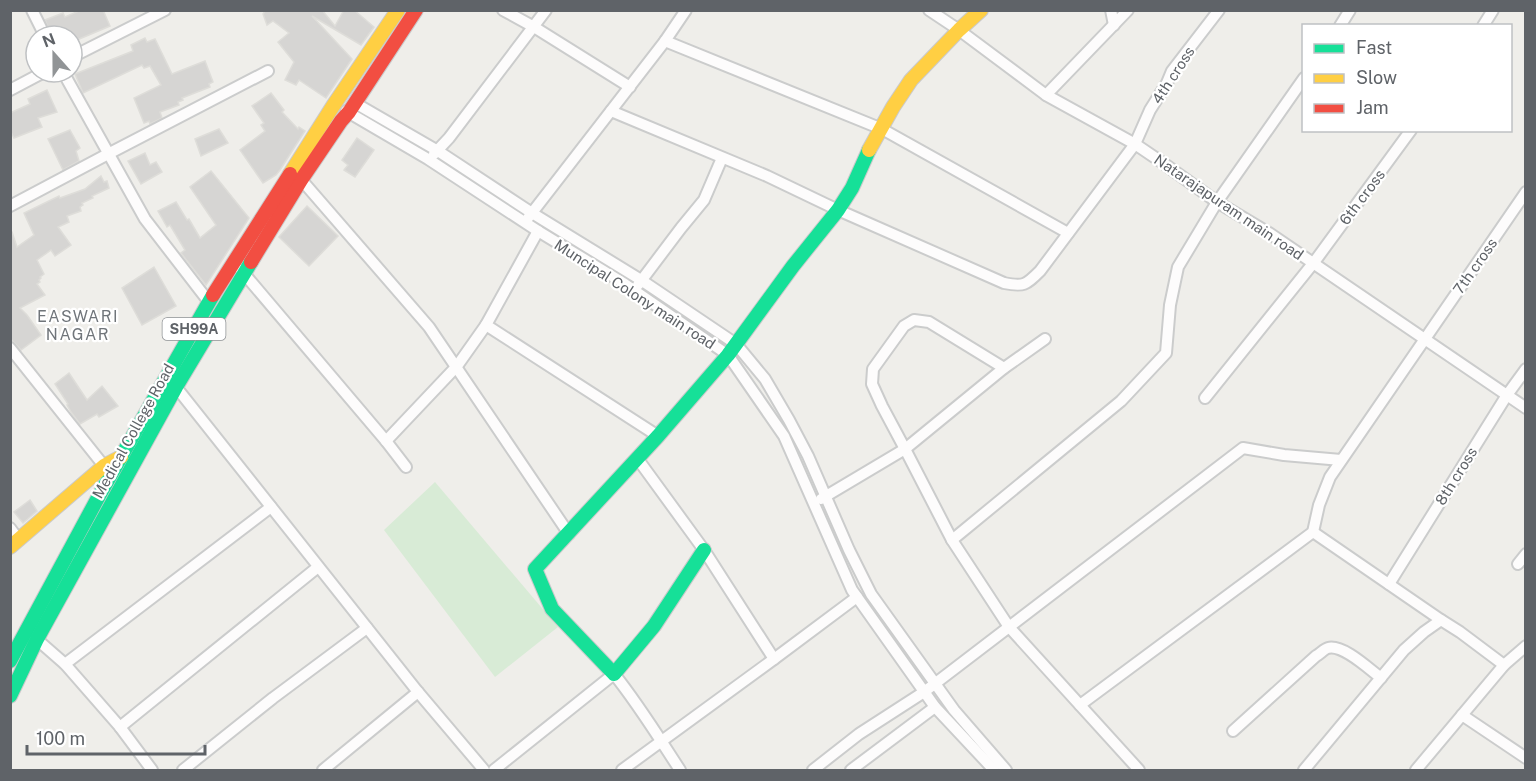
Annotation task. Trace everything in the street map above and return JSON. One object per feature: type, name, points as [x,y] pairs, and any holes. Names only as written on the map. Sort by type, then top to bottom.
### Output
[{"type":"main road","name":"Medical College Road","points":[[10,696],[31,635],[121,457],[245,273],[333,106],[398,10]]},
{"type":"main road","name":"Medical College Road","points":[[10,661],[31,635],[170,383],[209,303],[233,264],[297,176],[352,107],[416,10]]},
{"type":"main road","points":[[704,550],[654,626],[614,674],[552,609],[535,569],[658,436],[732,349],[793,266],[838,210],[852,188],[865,158],[893,107],[911,80],[981,10]]},
{"type":"main road","points":[[13,538],[104,466],[121,457]]},
{"type":"street","points":[[32,10],[39,24]]},
{"type":"street","points":[[84,51],[165,10]]},
{"type":"street","points":[[503,10],[630,87]]},
{"type":"street","points":[[428,159],[438,151],[546,10]]},
{"type":"street","points":[[525,223],[665,41],[686,10]]},
{"type":"street","name":"Natarajapuram main road","points":[[930,10],[1046,95],[1135,144],[1217,202],[1269,233],[1526,408]]},
{"type":"street","points":[[1111,10],[1114,25]]},
{"type":"street","points":[[1046,95],[1128,10]]},
{"type":"street","name":"4th cross","points":[[838,210],[1004,283],[1019,286],[1031,280],[1135,144],[1150,110],[1172,71],[1219,10]]},
{"type":"street","points":[[1341,24],[1350,10]]},
{"type":"street","points":[[1484,24],[1493,10]]},
{"type":"street","points":[[665,41],[882,129],[1068,233]]},
{"type":"street","points":[[10,206],[268,71]]},
{"type":"street","points":[[952,540],[1121,401],[1166,353],[1170,305],[1178,267],[1217,202],[1302,81]]},
{"type":"street","points":[[10,90],[24,83]]},
{"type":"street","points":[[70,84],[145,219],[209,303]]},
{"type":"street","name":"Muncipal Colony main road","points":[[333,106],[352,107],[525,223],[732,349],[784,436],[852,590],[935,707],[994,771]]},
{"type":"street","points":[[352,107],[438,151],[532,213],[641,280],[732,349],[765,379],[789,420],[871,594],[954,710],[1006,771]]},
{"type":"street","points":[[611,111],[767,176],[838,210]]},
{"type":"street","name":"6th cross","points":[[1205,398],[1313,263],[1410,132]]},
{"type":"street","points":[[634,290],[704,200],[722,158]]},
{"type":"street","points":[[297,176],[429,327],[569,534]]},
{"type":"street","name":"7th cross","points":[[1313,531],[1329,477],[1526,192]]},
{"type":"street","points":[[386,441],[457,366],[486,325],[538,231]]},
{"type":"street","points":[[233,264],[245,273],[406,468]]},
{"type":"street","points":[[1004,368],[928,321],[914,320],[904,326],[873,369],[872,384],[952,540],[1009,627],[1139,771]]},
{"type":"street","points":[[486,325],[658,436]]},
{"type":"street","points":[[814,504],[905,449],[1004,368],[1045,339]]},
{"type":"street","points":[[10,348],[104,466]]},
{"type":"street","name":"8th cross","points":[[1389,584],[1507,395],[1526,369]]},
{"type":"street","points":[[170,383],[417,692],[484,771]]},
{"type":"street","points":[[813,771],[859,734],[935,684],[1243,448],[1284,455],[1341,460]]},
{"type":"street","points":[[637,458],[704,550],[774,659]]},
{"type":"street","points":[[65,664],[271,507]]},
{"type":"street","points":[[1080,705],[1313,531],[1504,665]]},
{"type":"street","points":[[1518,564],[1526,554]]},
{"type":"street","points":[[120,727],[318,567]]},
{"type":"street","points":[[622,771],[857,597]]},
{"type":"street","points":[[1304,771],[1404,650],[1441,620]]},
{"type":"street","points":[[183,771],[273,698],[366,628]]},
{"type":"street","points":[[31,635],[65,664],[120,727],[152,771]]},
{"type":"street","points":[[1416,771],[1504,665],[1526,646]]},
{"type":"street","points":[[1233,731],[1327,648],[1338,648],[1353,656],[1381,678]]},
{"type":"street","points":[[494,771],[614,674],[680,771]]},
{"type":"street","points":[[323,771],[417,692]]},
{"type":"street","points":[[854,770],[935,707]]},
{"type":"street","points":[[1462,715],[1526,758]]},
{"type":"green space","points":[[435,482],[558,627],[495,677],[384,530]]},
{"type":"building","points":[[81,10],[103,10],[110,26],[84,37],[84,24],[47,24],[45,20],[63,13],[65,17]]},
{"type":"building","points":[[266,10],[322,10],[335,26],[344,10],[354,10],[374,27],[361,45],[312,16],[352,59],[326,98],[299,80],[296,85],[285,80],[294,62],[278,42],[289,33],[273,21],[267,25],[263,14]]},
{"type":"building","points":[[145,38],[147,42],[155,39],[172,74],[205,61],[213,82],[209,84],[210,87],[182,98],[183,100],[178,102],[179,105],[160,112],[162,118],[150,124],[149,121],[144,123],[134,98],[161,85],[150,66],[144,68],[142,65],[83,93],[79,84],[84,84],[84,70],[133,51],[131,45]]},
{"type":"building","points":[[47,90],[57,112],[38,118],[42,127],[14,138],[10,130],[10,113],[30,104],[28,99]]},
{"type":"building","points":[[271,93],[284,110],[282,112],[298,129],[299,127],[305,131],[276,175],[263,183],[240,150],[265,131],[261,125],[264,123],[252,106]]},
{"type":"building","points":[[219,129],[228,143],[201,156],[195,139]]},
{"type":"building","points":[[70,130],[80,148],[76,151],[79,161],[63,170],[48,139]]},
{"type":"building","points":[[357,138],[374,150],[355,177],[344,170],[348,165],[342,160]]},
{"type":"building","points":[[145,153],[150,165],[156,162],[162,172],[141,184],[128,161]]},
{"type":"building","points":[[211,171],[249,218],[206,285],[181,253],[185,250],[170,225],[167,227],[158,211],[176,202],[200,238],[216,225],[190,187]]},
{"type":"building","points":[[101,176],[104,182],[107,181],[109,188],[82,203],[81,211],[67,216],[69,222],[58,227],[71,245],[55,256],[51,250],[37,260],[44,274],[37,284],[45,295],[20,308],[41,335],[21,350],[10,338],[10,232],[12,232],[17,247],[34,235],[24,213],[59,196],[60,198],[85,189]]},
{"type":"building","points":[[307,206],[338,236],[309,266],[279,237]]},
{"type":"building","points":[[154,267],[176,306],[142,325],[122,288]]},
{"type":"building","points":[[69,373],[87,400],[102,386],[118,406],[99,417],[97,414],[80,424],[55,384]]},
{"type":"building","points":[[30,500],[37,511],[23,523],[14,512]]},
{"type":"traffic: fast","points":[[704,550],[654,626],[614,674],[552,609],[535,569],[658,436],[728,355],[793,266],[838,210],[852,188],[869,150]]},
{"type":"traffic: fast","points":[[10,696],[37,639],[176,387],[251,262]]},
{"type":"traffic: fast","points":[[10,661],[100,494],[213,295]]},
{"type":"traffic: slow","points":[[290,174],[398,10]]},
{"type":"traffic: slow","points":[[869,150],[911,80],[981,10]]},
{"type":"traffic: slow","points":[[10,547],[104,466],[121,457]]},
{"type":"traffic: jam","points":[[251,262],[301,180],[416,10]]},
{"type":"traffic: jam","points":[[213,295],[290,174]]},
{"type":"district","name":"EASWARI NAGAR","points":[[78,325]]}]
